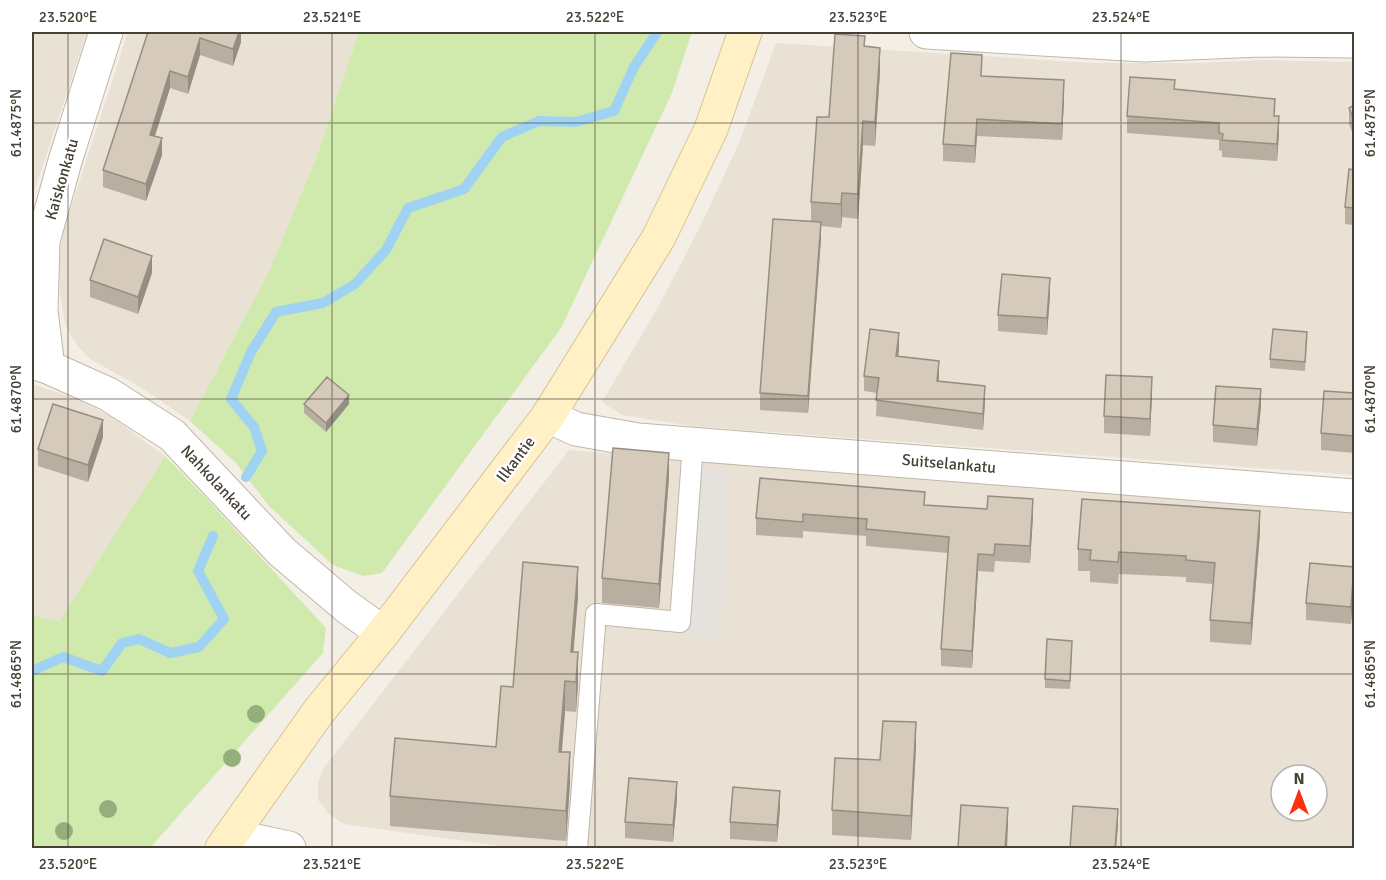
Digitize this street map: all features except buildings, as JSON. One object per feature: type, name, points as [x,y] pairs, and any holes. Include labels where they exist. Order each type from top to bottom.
[{"type":"main road","name":"Ilkantie","points":[[227,842],[319,711],[383,633],[548,416],[660,237],[711,129],[745,32]]},
{"type":"street","name":"Kaiskonkatu","points":[[40,364],[43,241],[65,161],[106,32]]},
{"type":"street","points":[[926,32],[1144,45],[1260,40],[1354,41]]},
{"type":"street","name":"Nahkolankatu","points":[[40,364],[108,394],[172,435],[282,552],[347,607],[383,633]]},
{"type":"street","name":"Suitselankatu","points":[[548,416],[576,429],[638,440],[1354,496]]},
{"type":"street","points":[[227,842],[289,849]]},
{"type":"lane","points":[[577,849],[596,614],[680,622],[693,444]]},
{"type":"shaded area","points":[[32,32],[87,32],[32,198]]},
{"type":"shaded area","points":[[128,32],[359,32],[315,161],[268,273],[190,421],[142,388],[90,359],[76,344],[65,325],[60,293],[59,257],[64,229]]},
{"type":"shaded area","points":[[776,43],[1092,63],[1199,63],[1260,60],[1354,62],[1354,475],[691,426],[622,415],[602,402],[657,309],[700,227],[739,143]]},
{"type":"shaded area","points":[[32,384],[74,398],[110,416],[165,456],[59,623],[32,615]]},
{"type":"shaded area","points":[[569,450],[1354,513],[1354,848],[514,848],[344,824],[330,815],[318,800],[318,783],[323,769]]},
{"type":"shaded area","points":[[696,468],[729,470],[721,638],[688,636]]},
{"type":"green space","points":[[359,32],[692,32],[672,93],[561,328],[382,573],[363,576],[333,565],[269,506],[235,462],[190,421],[268,273],[315,161]]},
{"type":"green space","points":[[165,456],[326,628],[323,653],[150,848],[32,848],[32,615],[59,622]]},
{"type":"waterway","points":[[246,477],[262,451],[254,427],[231,399],[251,352],[276,312],[323,303],[355,284],[386,250],[408,208],[464,189],[502,137],[539,121],[576,122],[614,111],[634,67],[657,32]]},
{"type":"waterway","points":[[32,671],[63,657],[102,671],[122,643],[139,639],[170,653],[199,647],[224,619],[198,571],[213,536]]}]
